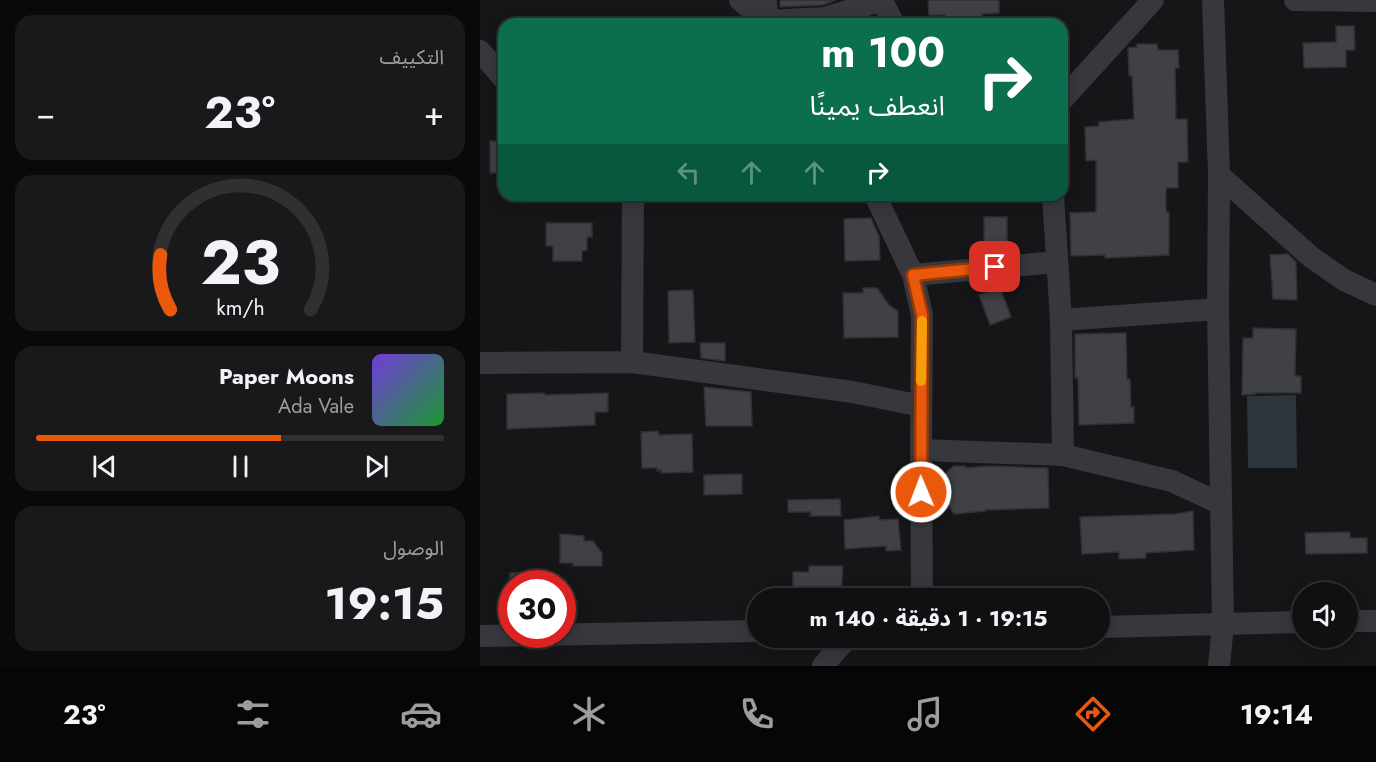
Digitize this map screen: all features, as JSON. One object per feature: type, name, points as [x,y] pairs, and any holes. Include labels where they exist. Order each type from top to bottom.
[{"type":"street","points":[[740,0],[767,15],[825,18],[883,0],[891,18]]},
{"type":"street","points":[[1068,93],[1154,0]]},
{"type":"street","points":[[1213,0],[1219,175],[1218,309],[1223,624],[1219,666]]},
{"type":"street","points":[[1295,0],[1376,1]]},
{"type":"street","points":[[480,51],[498,72]]},
{"type":"street","points":[[1219,175],[1311,257],[1344,280],[1376,295]]},
{"type":"street","points":[[632,363],[633,201]]},
{"type":"street","points":[[878,201],[913,275],[922,315],[922,588]]},
{"type":"street","points":[[1053,201],[1060,320],[1063,455]]},
{"type":"street","points":[[913,275],[1057,262]]},
{"type":"street","points":[[1060,320],[1218,309]]},
{"type":"street","points":[[480,363],[632,363],[853,392],[921,406]]},
{"type":"street","points":[[921,450],[1063,455],[1172,481],[1221,504]]},
{"type":"street","points":[[1358,621],[1376,621]]},
{"type":"street","points":[[1110,627],[1292,622]]},
{"type":"street","points":[[480,636],[747,631]]},
{"type":"street","points":[[823,666],[838,648]]},
{"type":"shaded area","points":[[1296,395],[1297,468],[1248,468],[1247,396]]},
{"type":"building","points":[[780,0],[836,0],[823,5],[780,7]]},
{"type":"building","points":[[928,0],[999,0],[999,13],[982,14],[982,18],[945,18],[945,15],[929,15]]},
{"type":"building","points":[[1336,26],[1354,26],[1355,50],[1346,50],[1346,67],[1304,68],[1303,43],[1336,42]]},
{"type":"building","points":[[1137,44],[1157,44],[1158,50],[1178,50],[1179,68],[1175,68],[1176,119],[1187,119],[1188,162],[1178,162],[1178,188],[1166,188],[1166,212],[1169,212],[1169,255],[1105,258],[1105,255],[1071,256],[1070,213],[1096,212],[1096,160],[1086,161],[1085,127],[1099,126],[1098,122],[1134,119],[1128,48],[1137,47]]},
{"type":"building","points":[[490,141],[498,141],[498,173],[490,173]]},
{"type":"building","points":[[984,217],[1007,217],[1007,253],[984,255]]},
{"type":"building","points":[[871,218],[879,236],[880,260],[845,261],[844,219]]},
{"type":"building","points":[[546,223],[592,223],[592,237],[587,237],[587,250],[582,251],[582,261],[553,261],[553,246],[546,246]]},
{"type":"building","points":[[1288,254],[1296,262],[1297,300],[1273,299],[1270,255]]},
{"type":"building","points":[[1000,287],[1011,317],[990,325],[979,295]]},
{"type":"building","points":[[863,288],[877,288],[890,306],[898,311],[898,337],[844,338],[843,293],[863,293]]},
{"type":"building","points":[[693,290],[695,342],[669,343],[668,291]]},
{"type":"building","points":[[1253,328],[1296,329],[1295,376],[1301,376],[1301,393],[1242,395],[1243,338],[1253,338]]},
{"type":"building","points":[[1126,333],[1127,379],[1130,379],[1134,423],[1079,425],[1078,378],[1075,378],[1075,334]]},
{"type":"building","points":[[700,343],[725,343],[725,361],[701,358]]},
{"type":"building","points":[[704,387],[751,392],[752,426],[706,426]]},
{"type":"building","points":[[544,393],[545,395],[608,393],[608,412],[595,412],[595,425],[507,429],[507,394]]},
{"type":"building","points":[[658,431],[659,435],[692,434],[693,472],[661,473],[661,470],[657,471],[657,468],[642,468],[641,432]]},
{"type":"building","points":[[954,466],[1048,468],[1049,508],[985,510],[954,514],[945,503],[941,491],[947,485],[942,480],[944,478],[942,476]]},
{"type":"building","points":[[742,474],[742,494],[704,495],[704,475]]},
{"type":"building","points":[[840,499],[841,516],[810,516],[811,512],[788,512],[788,500]]},
{"type":"building","points":[[1193,511],[1194,550],[1146,553],[1146,558],[1119,559],[1119,552],[1082,554],[1080,517],[1175,514]]},
{"type":"building","points":[[879,516],[879,520],[898,519],[901,550],[886,551],[886,546],[845,549],[844,520]]},
{"type":"building","points":[[1350,532],[1350,538],[1367,538],[1367,553],[1306,554],[1305,533]]},
{"type":"building","points":[[560,534],[584,536],[584,541],[593,541],[602,553],[602,566],[573,566],[573,563],[560,563]]},
{"type":"building","points":[[809,566],[843,566],[842,588],[793,588],[793,572],[809,572]]},
{"type":"slow traffic","points":[[921,381],[922,321]]},
{"type":"route","points":[[921,492],[922,315],[913,275],[995,267]]}]
